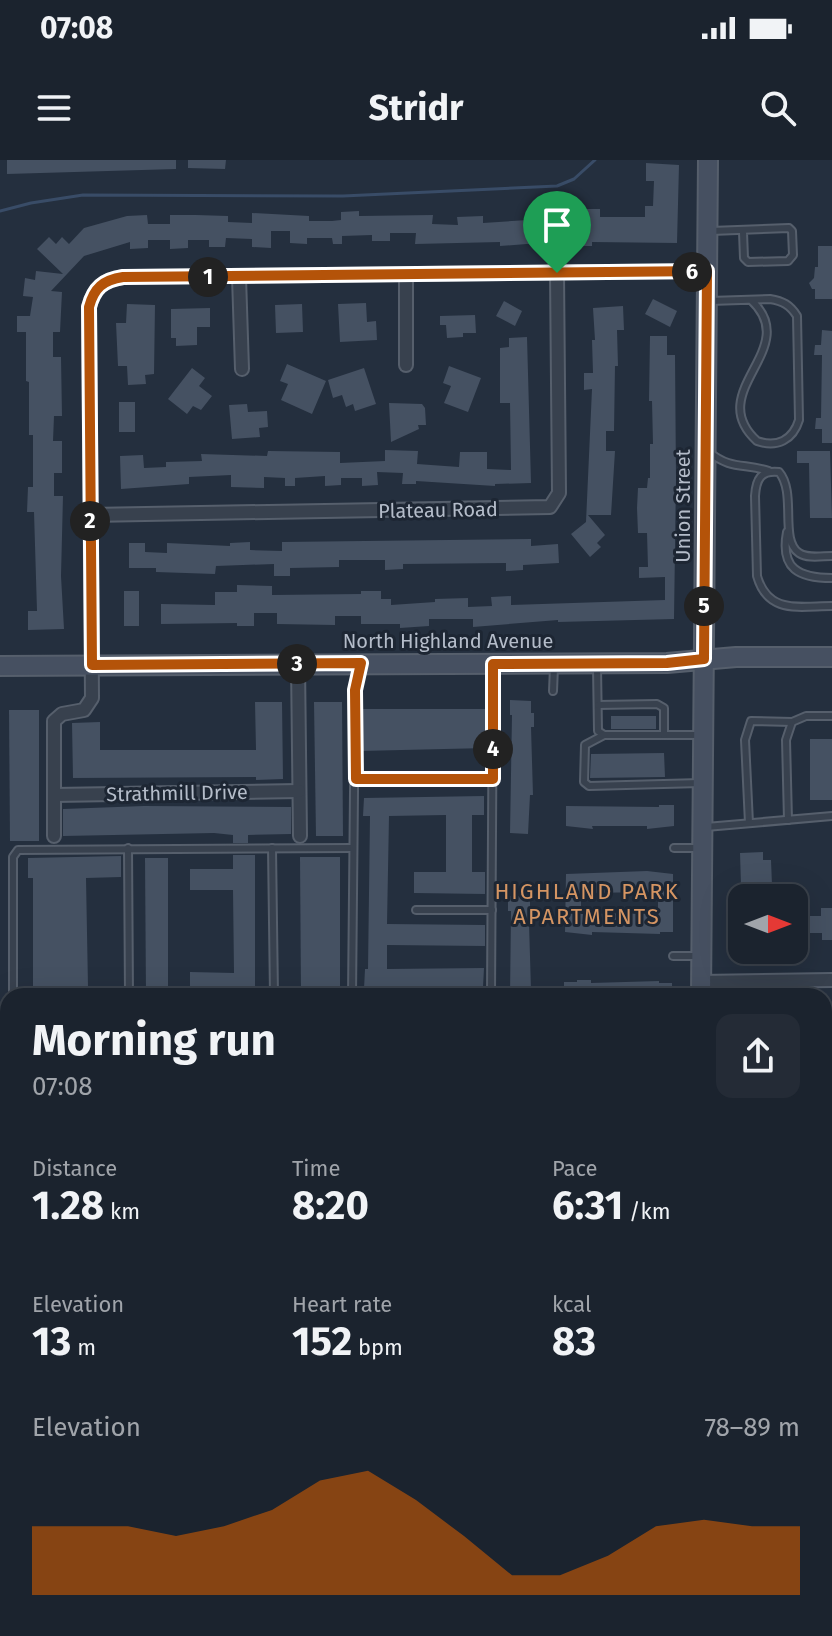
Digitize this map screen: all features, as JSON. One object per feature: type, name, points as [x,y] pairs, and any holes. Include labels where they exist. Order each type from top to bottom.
[{"type":"street","name":"Union Street","points":[[701,988],[708,160]]},
{"type":"street","points":[[54,836],[54,721],[62,714],[84,710],[91,702],[89,307],[100,285],[123,277],[707,271]]},
{"type":"street","name":"Plateau Road","points":[[90,515],[550,507],[559,493],[557,273]]},
{"type":"street","points":[[406,276],[406,365]]},
{"type":"street","points":[[239,277],[242,369]]},
{"type":"street","name":"North Highland Avenue","points":[[0,666],[667,663],[704,659],[832,657]]},
{"type":"street","points":[[298,664],[300,836]]},
{"type":"street","name":"Strathmill Drive","points":[[54,795],[299,791]]},
{"type":"street","points":[[716,988],[832,980]]},
{"type":"lane","points":[[707,231],[789,228],[792,231],[793,255],[788,261],[748,262],[744,258],[743,232]]},
{"type":"lane","points":[[707,301],[751,300],[783,302],[794,311],[798,321],[799,420],[793,434],[777,444],[757,441],[747,430],[741,415],[742,395],[768,331],[766,320],[751,300]]},
{"type":"lane","points":[[706,449],[722,462],[779,472],[785,479],[789,495],[791,540],[801,554],[832,556]]},
{"type":"lane","points":[[769,471],[761,474],[756,483],[757,576],[760,586],[765,595],[782,606],[832,606]]},
{"type":"lane","points":[[789,524],[786,541],[788,563],[806,577],[832,578]]},
{"type":"lane","points":[[352,988],[355,690],[361,663]]},
{"type":"lane","points":[[597,663],[598,731],[604,735]]},
{"type":"lane","points":[[491,988],[493,664]]},
{"type":"lane","points":[[553,691],[554,664]]},
{"type":"lane","points":[[598,705],[657,704],[664,708],[664,735]]},
{"type":"lane","points":[[749,823],[745,740],[751,721],[792,722],[806,716],[832,716]]},
{"type":"lane","points":[[788,820],[786,740],[792,722]]},
{"type":"lane","points":[[703,735],[604,735],[585,745],[584,782],[589,786],[703,783]]},
{"type":"lane","points":[[356,779],[493,779]]},
{"type":"lane","points":[[703,827],[832,816]]},
{"type":"lane","points":[[128,848],[129,988]]},
{"type":"lane","points":[[272,848],[274,988]]},
{"type":"lane","points":[[13,988],[13,857],[18,850],[353,848]]},
{"type":"lane","points":[[674,848],[703,848]]},
{"type":"lane","points":[[416,910],[492,910]]},
{"type":"lane","points":[[673,956],[702,956]]},
{"type":"building","points":[[7,160],[176,160],[176,169],[7,174]]},
{"type":"building","points":[[188,160],[226,160],[225,169],[188,168]]},
{"type":"building","points":[[646,163],[679,165],[677,243],[592,242],[592,246],[539,243],[500,246],[500,242],[415,244],[416,233],[390,233],[390,241],[372,241],[372,235],[342,236],[342,244],[333,244],[332,238],[307,238],[307,244],[290,243],[290,231],[271,231],[271,248],[252,247],[252,239],[226,238],[225,247],[209,247],[209,240],[188,240],[188,248],[170,249],[170,240],[148,240],[148,248],[130,249],[130,242],[84,256],[51,291],[62,292],[60,332],[53,332],[53,357],[61,357],[62,416],[54,416],[53,441],[62,441],[62,473],[54,473],[54,496],[63,496],[61,576],[64,629],[28,630],[28,611],[37,611],[34,512],[27,512],[28,487],[33,487],[33,435],[29,435],[26,332],[17,332],[17,316],[30,316],[33,297],[23,296],[25,278],[35,280],[36,271],[63,274],[37,249],[49,237],[56,244],[62,237],[69,244],[84,228],[127,216],[147,215],[148,224],[170,224],[170,215],[228,216],[228,222],[252,223],[252,213],[309,216],[309,221],[332,221],[341,220],[341,212],[359,211],[359,216],[433,215],[432,224],[458,225],[457,217],[483,216],[483,223],[574,217],[574,209],[600,209],[600,217],[645,217],[645,206],[653,206],[654,181],[646,181]]},
{"type":"building","points":[[818,246],[832,246],[832,299],[815,299],[815,289],[809,283],[814,278],[815,267],[818,267]]},
{"type":"building","points":[[653,299],[677,311],[670,327],[645,314]]},
{"type":"building","points":[[504,301],[522,311],[515,326],[496,316]]},
{"type":"building","points":[[366,303],[367,322],[376,321],[377,340],[340,342],[338,304]]},
{"type":"building","points":[[127,304],[155,305],[154,374],[145,375],[146,384],[128,385],[127,366],[118,366],[116,323],[126,323]]},
{"type":"building","points":[[302,304],[303,332],[276,333],[275,305]]},
{"type":"building","points":[[623,306],[624,330],[617,330],[614,431],[606,431],[606,451],[615,451],[611,515],[588,515],[605,535],[597,543],[601,547],[590,557],[571,534],[586,522],[592,389],[584,390],[584,373],[593,373],[593,308]]},
{"type":"building","points":[[210,308],[210,327],[197,327],[197,345],[176,346],[176,338],[171,338],[171,309]]},
{"type":"building","points":[[475,315],[476,333],[463,333],[463,337],[447,338],[446,325],[440,325],[440,316]]},
{"type":"building","points":[[822,330],[832,331],[832,443],[822,443],[822,429],[815,429],[816,418],[821,418],[822,355],[814,355],[815,345],[821,345]]},
{"type":"building","points":[[650,336],[667,336],[667,355],[675,355],[674,619],[558,620],[473,627],[473,619],[429,619],[429,626],[400,628],[400,624],[361,624],[361,616],[335,616],[335,625],[277,624],[277,613],[254,613],[254,626],[237,626],[237,623],[161,624],[161,604],[215,605],[215,592],[237,592],[237,585],[272,586],[272,595],[381,591],[381,599],[391,599],[391,605],[468,598],[468,607],[492,606],[491,597],[511,596],[511,605],[665,600],[665,577],[639,578],[639,567],[648,567],[647,533],[638,533],[637,508],[638,488],[647,488],[650,478],[650,444],[653,444],[652,401],[649,401]]},
{"type":"building","points":[[527,337],[531,483],[495,486],[416,481],[416,484],[402,484],[403,473],[377,472],[378,485],[362,486],[362,478],[341,478],[341,485],[325,486],[325,476],[295,478],[295,486],[285,486],[285,478],[264,477],[264,488],[231,487],[231,475],[189,477],[189,484],[121,489],[120,456],[143,455],[144,468],[166,467],[166,462],[202,461],[201,454],[267,456],[268,451],[340,452],[340,463],[385,461],[385,450],[418,451],[417,464],[459,467],[460,452],[487,452],[487,469],[511,470],[510,403],[500,403],[500,348],[509,347],[509,338]]},
{"type":"building","points":[[287,364],[326,381],[312,414],[281,400],[288,384],[280,381]]},
{"type":"building","points":[[449,366],[481,378],[468,412],[444,403],[451,386],[443,383]]},
{"type":"building","points":[[192,368],[205,378],[199,386],[212,396],[201,410],[193,406],[187,414],[168,399]]},
{"type":"building","points":[[364,368],[376,404],[355,411],[353,404],[346,407],[342,395],[333,398],[328,380]]},
{"type":"building","points":[[119,402],[135,402],[135,432],[119,432]]},
{"type":"building","points":[[389,403],[422,404],[426,425],[418,425],[419,429],[391,442]]},
{"type":"building","points":[[247,404],[248,412],[267,411],[268,427],[259,428],[260,437],[232,439],[229,405]]},
{"type":"building","points":[[797,451],[830,451],[832,518],[810,518],[809,463],[797,463]]},
{"type":"building","points":[[531,539],[531,546],[558,544],[559,563],[523,565],[523,570],[506,571],[506,563],[403,564],[403,569],[385,570],[385,560],[339,560],[339,567],[290,568],[290,576],[274,576],[274,564],[216,566],[215,574],[129,568],[129,543],[145,543],[145,552],[167,553],[167,543],[230,546],[230,543],[250,542],[250,550],[282,551],[282,542]]},
{"type":"building","points":[[124,591],[139,591],[139,626],[124,626]]},
{"type":"building","points":[[510,700],[531,701],[531,713],[534,713],[534,727],[531,727],[533,795],[530,795],[528,834],[510,833]]},
{"type":"building","points":[[255,702],[282,702],[283,779],[73,778],[72,723],[100,722],[100,750],[256,750]]},
{"type":"building","points":[[314,702],[342,702],[343,836],[316,836]]},
{"type":"building","points":[[361,709],[487,709],[487,748],[360,751]]},
{"type":"building","points":[[9,710],[39,710],[39,841],[10,841]]},
{"type":"building","points":[[611,716],[656,716],[656,729],[611,729]]},
{"type":"building","points":[[810,739],[832,739],[832,800],[810,800]]},
{"type":"building","points":[[664,753],[665,777],[590,778],[591,754]]},
{"type":"building","points":[[484,796],[484,815],[472,815],[472,872],[485,872],[485,894],[414,893],[414,872],[446,872],[446,815],[389,816],[387,924],[485,925],[485,946],[387,945],[387,969],[484,968],[483,987],[364,988],[365,969],[368,969],[370,816],[363,816],[364,798]]},
{"type":"building","points":[[674,805],[674,826],[647,829],[647,826],[592,826],[593,829],[566,826],[566,806]]},
{"type":"building","points":[[291,807],[291,834],[248,835],[248,843],[233,843],[233,835],[214,833],[63,836],[63,809]]},
{"type":"building","points":[[763,852],[763,860],[771,860],[772,884],[741,884],[740,853]]},
{"type":"building","points":[[233,855],[255,855],[255,988],[190,988],[190,972],[234,973],[233,890],[190,890],[190,869],[233,869]]},
{"type":"building","points":[[121,856],[121,877],[86,878],[88,987],[122,988],[33,988],[33,878],[28,878],[28,858]]},
{"type":"building","points":[[300,857],[340,857],[340,988],[301,988]]},
{"type":"building","points":[[145,858],[168,858],[168,988],[146,988]]},
{"type":"building","points":[[647,871],[673,874],[673,932],[592,932],[592,935],[565,932],[566,874]],"holes":[[[658,892],[658,913],[581,914],[581,893]]]},
{"type":"building","points":[[508,896],[530,896],[531,988],[510,988],[511,911],[508,911]]},
{"type":"building","points":[[821,908],[832,908],[832,940],[822,940],[822,933],[808,933],[808,916],[821,916]]},
{"type":"building","points":[[659,981],[672,983],[672,988],[564,988],[564,982]]},
{"type":"waterway","points":[[0,211],[83,195],[343,196],[557,186],[574,179],[595,160]]},
{"type":"district","name":"HIGHLAND PARK APARTMENTS","points":[[587,904]]},
{"type":"route","points":[[707,271],[704,659],[667,663],[493,664],[493,779],[356,779],[355,690],[361,663],[92,665],[89,307],[100,285],[123,277],[557,273],[707,271]]}]
